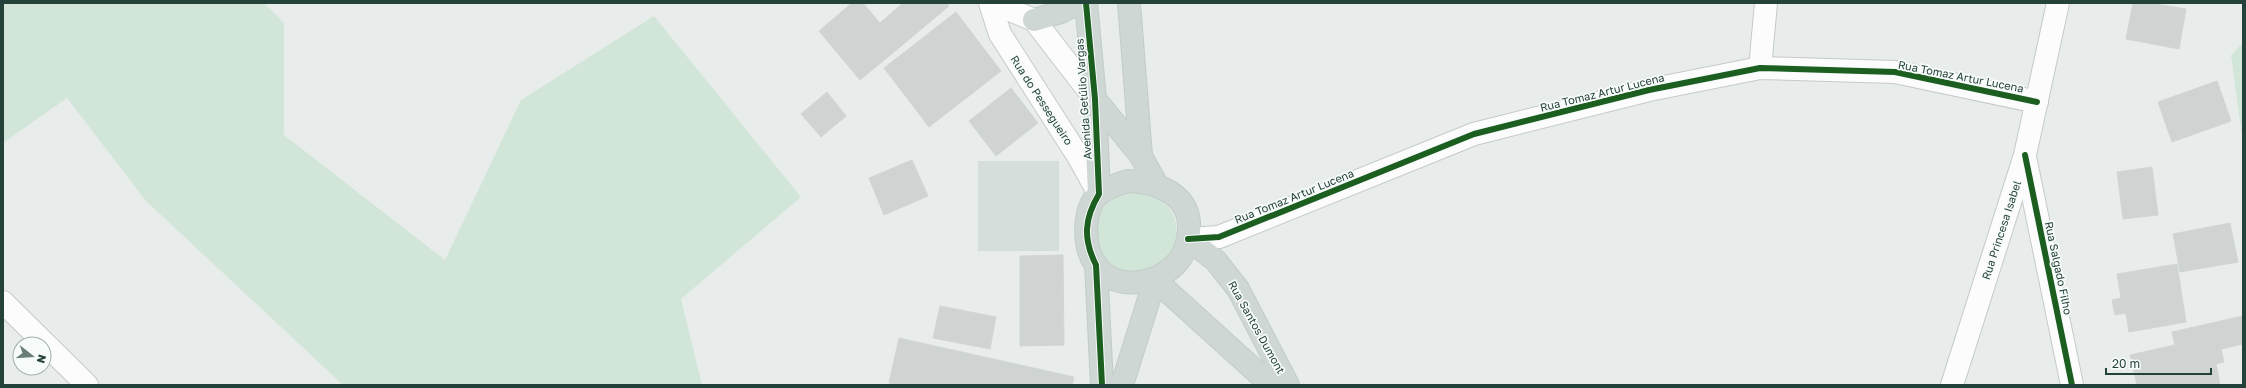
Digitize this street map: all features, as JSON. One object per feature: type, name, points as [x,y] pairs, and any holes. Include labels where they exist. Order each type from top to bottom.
[{"type":"main road","points":[[1034,20],[1061,12],[1078,3]]},
{"type":"main road","name":"Avenida Getúlio Vargas","points":[[1086,3],[1095,99],[1099,194]]},
{"type":"main road","points":[[1129,3],[1141,156]]},
{"type":"main road","points":[[1095,99],[1141,156],[1157,184]]},
{"type":"main road","points":[[1096,265],[1111,277],[1130,283],[1155,280],[1172,269],[1183,254],[1188,239],[1190,220],[1183,205],[1171,192],[1157,184],[1128,181],[1113,185],[1099,194],[1092,206],[1088,219],[1086,237],[1088,249],[1096,265],[1102,385]]},
{"type":"main road","name":"Rua Santos Dumont","points":[[1188,239],[1216,261],[1238,289],[1288,385]]},
{"type":"main road","points":[[1122,385],[1155,280]]},
{"type":"main road","name":"Rua Santos Dumont","points":[[1155,280],[1271,385]]},
{"type":"street","name":"Rua do Pessegueiro","points":[[990,3],[1000,34],[1078,156],[1099,194]]},
{"type":"street","points":[[993,3],[1034,20],[1095,99]]},
{"type":"street","points":[[1760,68],[1766,3]]},
{"type":"street","name":"Rua Princesa Isabel","points":[[1952,385],[2025,155],[2058,3]]},
{"type":"street","name":"Rua Tomaz Artur Lucena","points":[[1188,239],[1219,237],[1474,134],[1649,90],[1760,68],[1895,72],[2037,102]]},
{"type":"street","name":"Rua Salgado Filho","points":[[2025,155],[2072,385]]},
{"type":"street","points":[[3,302],[87,385]]},
{"type":"shaded area","points":[[978,161],[1059,161],[1059,251],[978,251]]},
{"type":"green space","points":[[3,3],[264,3],[284,23],[284,135],[445,260],[521,100],[654,16],[801,197],[681,299],[702,385],[343,385],[146,201],[67,98],[3,143]]},
{"type":"green space","points":[[2243,43],[2243,143],[2231,55]]},
{"type":"green space","points":[[1136,191],[1152,194],[1165,203],[1174,216],[1177,232],[1174,248],[1165,261],[1152,270],[1136,273],[1120,270],[1107,261],[1098,248],[1095,232],[1098,216],[1107,203],[1120,194]]},
{"type":"building","points":[[852,3],[863,3],[900,47],[860,80],[819,31]]},
{"type":"building","points":[[903,3],[947,3],[949,6],[900,47],[880,23]]},
{"type":"building","points":[[2133,3],[2150,3],[2186,9],[2179,49],[2126,39]]},
{"type":"building","points":[[956,12],[1001,71],[929,127],[884,68]]},
{"type":"building","points":[[2217,81],[2231,121],[2172,142],[2158,102]]},
{"type":"building","points":[[1011,88],[1038,123],[996,156],[969,121]]},
{"type":"building","points":[[827,92],[846,116],[821,137],[801,114]]},
{"type":"building","points":[[912,160],[928,196],[884,215],[869,178]]},
{"type":"building","points":[[2152,167],[2158,215],[2123,219],[2117,172]]},
{"type":"building","points":[[2230,223],[2238,262],[2180,272],[2173,234]]},
{"type":"building","points":[[1063,255],[1064,345],[1020,346],[1020,256]]},
{"type":"building","points":[[2177,264],[2186,322],[2129,332],[2126,313],[2115,315],[2112,300],[2121,298],[2117,274]]},
{"type":"building","points":[[940,306],[996,317],[990,349],[933,338]]},
{"type":"building","points":[[2243,316],[2243,344],[2221,349],[2224,362],[2216,364],[2220,385],[2137,385],[2130,355],[2175,345],[2172,332]]},
{"type":"building","points":[[899,338],[1074,377],[1072,385],[898,385],[889,383]]},
{"type":"cycle path","points":[[1086,3],[1095,99],[1099,194],[1090,212],[1087,238],[1096,265],[1102,385]]},
{"type":"cycle path","points":[[1188,239],[1219,237],[1474,134],[1649,90],[1760,68],[1895,72],[2037,102]]},
{"type":"cycle path","points":[[2025,155],[2072,385]]}]
